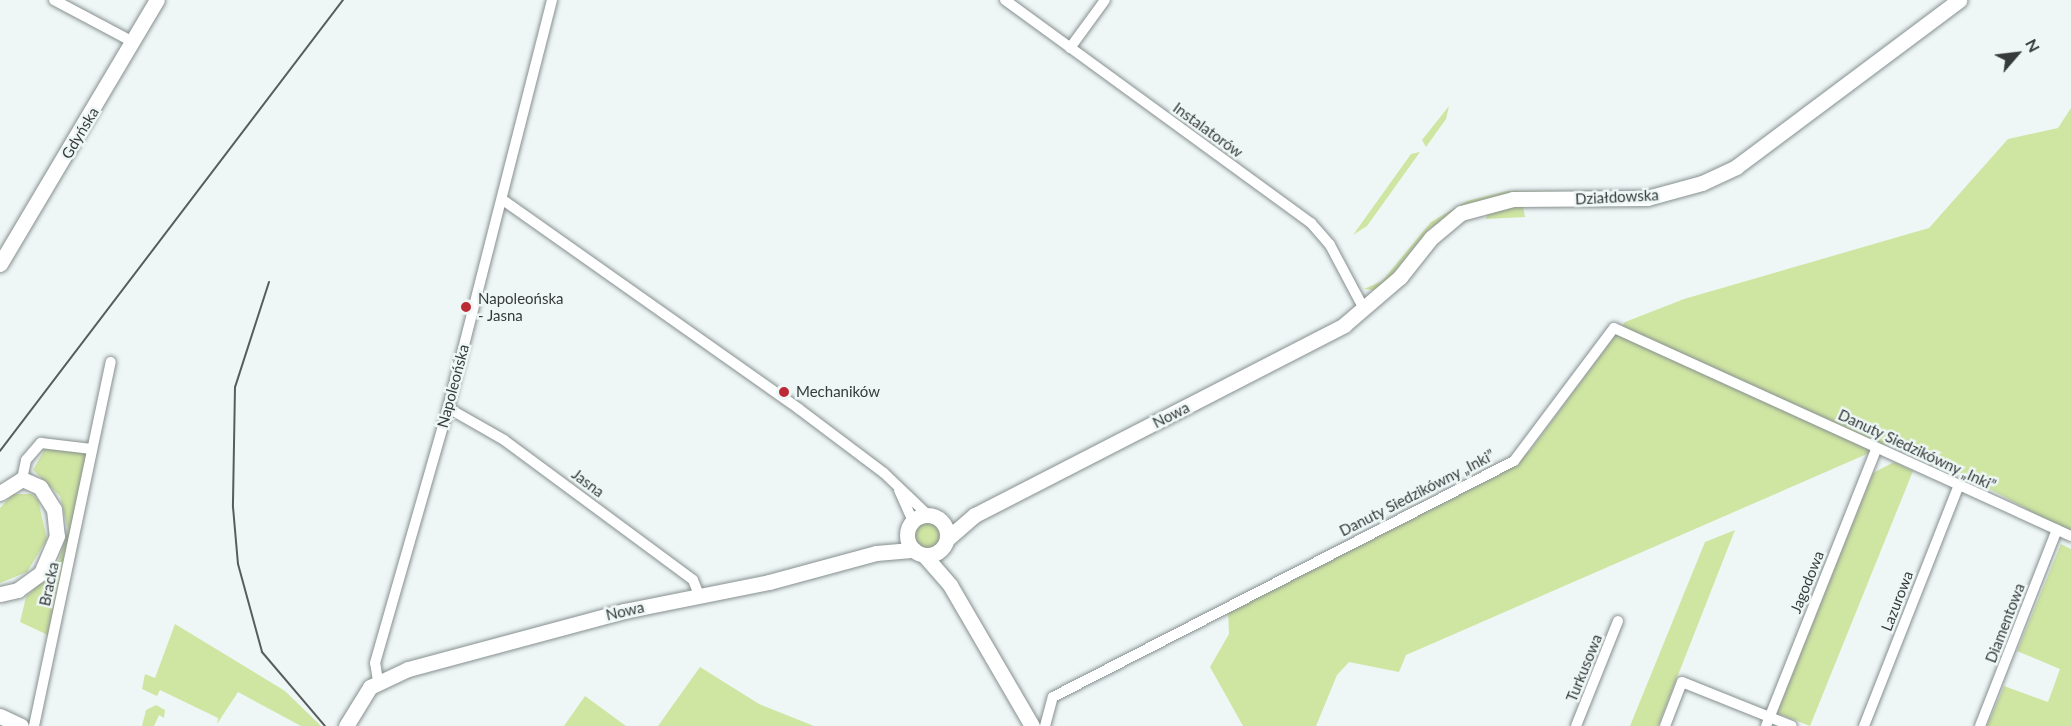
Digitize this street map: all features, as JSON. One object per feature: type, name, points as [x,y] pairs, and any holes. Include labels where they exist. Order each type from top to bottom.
[{"type":"street","points":[[54,0],[134,42]]},
{"type":"street","name":"Gdyńska","points":[[0,264],[157,0]]},
{"type":"street","name":"Napoleońska","points":[[378,681],[375,663],[448,408],[503,200],[552,0]]},
{"type":"street","name":"Instalatorów","points":[[1005,0],[1311,223],[1330,245],[1364,309]]},
{"type":"street","points":[[1070,48],[1106,0]]},
{"type":"street","name":"Działdowska","points":[[1364,309],[1400,278],[1444,225],[1475,206],[1513,199],[1647,198],[1683,190],[1736,167],[1959,0]]},
{"type":"street","points":[[503,200],[799,409],[935,518],[945,544],[950,585]]},
{"type":"street","name":"Nowa","points":[[378,681],[583,621],[876,553],[919,552],[945,544],[975,515],[1324,337],[1364,309]]},
{"type":"street","name":"Danuty Siedzikówny „Inki”","points":[[1045,726],[1053,697],[1514,461],[1614,328],[1876,450],[2071,536]]},
{"type":"street","name":"Bracka","points":[[34,726],[111,363]]},
{"type":"street","name":"Jasna","points":[[448,408],[504,440],[693,580],[699,595]]},
{"type":"street","points":[[0,493],[22,479],[26,460],[41,443],[92,449]]},
{"type":"street","name":"Jagodowa","points":[[1768,721],[1876,450]]},
{"type":"street","points":[[0,594],[32,582],[54,549],[51,502],[40,487],[22,479]]},
{"type":"street","name":"Lazurowa","points":[[1864,726],[1958,487]]},
{"type":"street","points":[[899,490],[919,552],[950,585],[1032,726]]},
{"type":"street","name":"Nowa","points":[[876,553],[910,528],[935,518],[975,515]]},
{"type":"street","name":"Diamentowa","points":[[1980,726],[2057,530]]},
{"type":"street","name":"Turkusowa","points":[[1576,726],[1618,621]]},
{"type":"street","points":[[345,726],[362,696],[378,681]]},
{"type":"street","points":[[1665,726],[1682,682],[1768,721],[1792,726]]},
{"type":"street","points":[[0,716],[21,726]]},
{"type":"green space","points":[[1449,106],[1446,119],[1426,147],[1422,140]]},
{"type":"green space","points":[[2071,108],[2071,533],[1899,440],[1406,655],[1399,672],[1349,662],[1337,675],[1316,726],[1243,726],[1210,667],[1229,634],[1228,609],[1529,452],[1625,322],[1684,299],[1929,228],[2008,139],[2058,128]]},
{"type":"green space","points":[[1420,152],[1367,226],[1353,235],[1411,154]]},
{"type":"green space","points":[[1507,191],[1585,192],[1503,195],[1469,204],[1430,228],[1388,280],[1373,290],[1364,289],[1382,281],[1431,222],[1467,201]]},
{"type":"green space","points":[[1523,206],[1525,217],[1486,219],[1489,208]]},
{"type":"green space","points":[[46,447],[87,452],[50,636],[20,622],[26,597],[56,568],[68,530],[60,496],[33,470]]},
{"type":"green space","points":[[1894,462],[1913,471],[1810,726],[1777,713],[1873,473]]},
{"type":"green space","points":[[13,494],[32,494],[38,500],[47,539],[27,572],[0,583],[0,508]]},
{"type":"green space","points":[[928,522],[937,526],[941,535],[937,544],[928,548],[919,544],[915,535],[919,526]]},
{"type":"green space","points":[[1735,530],[1658,726],[1630,726],[1705,542]]},
{"type":"green space","points":[[2061,544],[2071,549],[2071,726],[1987,726],[2004,686],[2048,702],[2060,669],[2017,651]]},
{"type":"green space","points":[[175,624],[285,691],[321,726],[301,726],[238,692],[217,724],[218,718],[160,690],[157,696],[142,689],[145,674],[155,678]]},
{"type":"green space","points":[[700,667],[759,704],[814,726],[658,726]]},
{"type":"green space","points":[[585,696],[626,726],[564,726]]},
{"type":"green space","points":[[156,705],[165,710],[164,718],[159,715],[154,726],[142,726],[146,710]]},
{"type":"railway","points":[[0,451],[343,0]]},
{"type":"railway","points":[[269,282],[235,387],[233,507],[238,564],[262,652],[325,726]]},
{"type":"place","name":"Napoleońska - Jasna","points":[[466,307]]},
{"type":"place","name":"Mechaników","points":[[784,392]]}]
